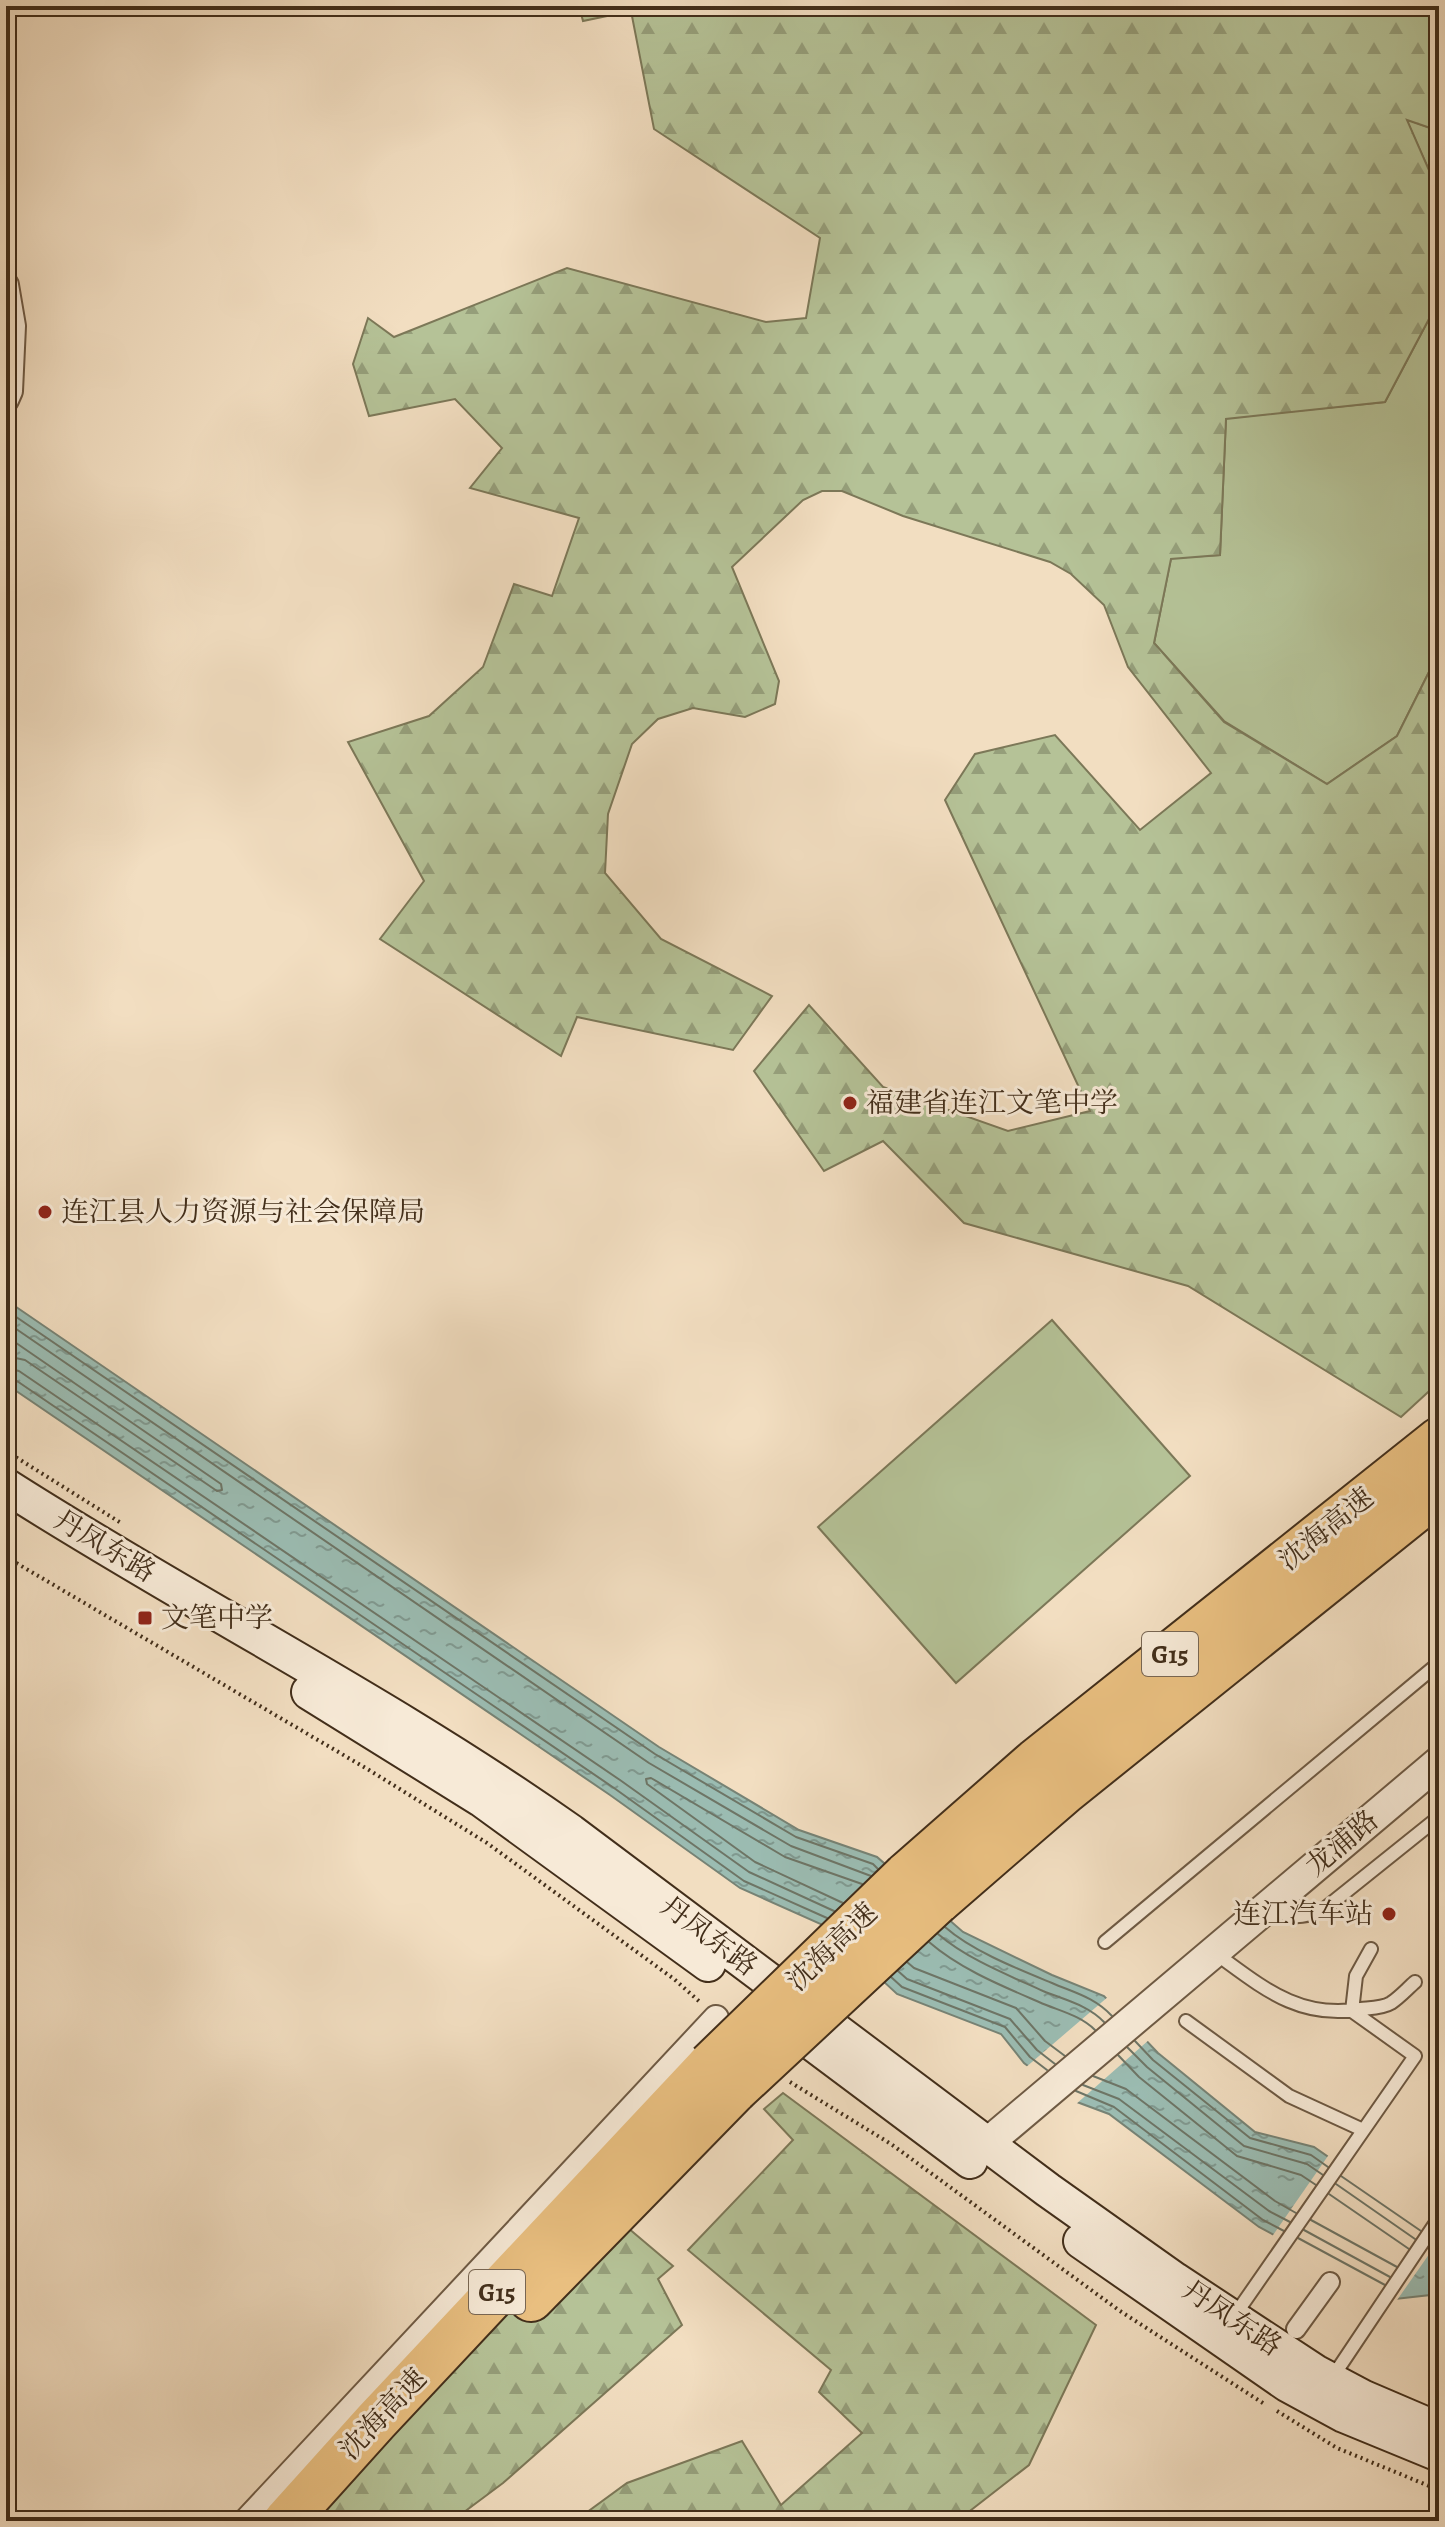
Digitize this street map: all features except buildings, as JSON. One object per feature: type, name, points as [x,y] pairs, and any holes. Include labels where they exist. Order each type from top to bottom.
[{"type":"highway","name":"沈海高速","points":[[325,2521],[395,2439],[735,2090],[1036,1761],[1439,1440]]},
{"type":"highway","name":"沈海高速","points":[[286,2521],[710,2065],[922,1888],[1064,1792],[1439,1491]]},
{"type":"main road","name":"丹凤东路","points":[[6,1486],[140,1568],[379,1706],[497,1781],[590,1846],[1151,2292],[1287,2384],[1344,2415],[1439,2454]]},
{"type":"main road","name":"丹凤东路","points":[[6,1512],[481,1799],[716,1970],[978,2152],[1232,2319],[1364,2398],[1439,2430]]},
{"type":"street","points":[[6,285],[13,326],[10,391],[6,400]]},
{"type":"street","name":"龙浦路","points":[[978,2152],[1439,1762]]},
{"type":"street","points":[[246,2521],[716,2018]]},
{"type":"street","points":[[1296,2329],[1330,2282]]},
{"type":"lane","points":[[1105,1942],[1439,1663]]},
{"type":"lane","points":[[1268,1904],[1282,1914],[1300,1918],[1323,1910],[1439,1817]]},
{"type":"lane","points":[[1352,2011],[1356,1976],[1371,1949]]},
{"type":"lane","points":[[1212,1951],[1260,1986],[1292,2004],[1324,2012],[1352,2011],[1389,2004],[1415,1982]]},
{"type":"lane","points":[[1232,2319],[1415,2056],[1352,2011]]},
{"type":"lane","points":[[1186,2021],[1289,2096],[1363,2130]]},
{"type":"lane","points":[[1331,2380],[1439,2218]]},
{"type":"green space","points":[[579,6],[1439,6],[1439,131],[1407,120],[1439,193],[1439,300],[1385,402],[1226,419],[1220,555],[1171,559],[1154,643],[1224,722],[1327,784],[1397,736],[1439,652],[1439,1382],[1401,1417],[1188,1286],[964,1223],[883,1141],[824,1171],[754,1071],[809,1005],[883,1087],[1008,1131],[1090,1111],[945,800],[975,754],[1055,735],[1140,830],[1211,773],[1128,667],[1104,605],[1071,574],[1050,562],[903,516],[842,491],[822,491],[803,500],[732,567],[779,681],[775,704],[745,717],[693,708],[658,719],[632,744],[608,814],[605,873],[661,939],[772,996],[733,1050],[577,1017],[561,1056],[380,939],[424,881],[348,742],[429,716],[483,667],[514,584],[552,596],[579,518],[470,488],[502,448],[455,399],[369,416],[353,364],[368,318],[394,337],[567,268],[766,322],[806,318],[820,238],[654,129],[631,11],[583,21]]},
{"type":"green space","points":[[1406,119],[1439,131],[1439,193]]},
{"type":"green space","points":[[1439,300],[1439,652],[1397,736],[1327,784],[1224,721],[1154,643],[1171,558],[1220,555],[1226,418],[1385,402]]},
{"type":"green space","points":[[1052,1320],[1190,1476],[956,1683],[818,1527]]},
{"type":"green space","points":[[783,2093],[1096,2325],[1029,2465],[957,2521],[575,2521],[627,2483],[742,2441],[781,2505],[862,2433],[819,2392],[831,2370],[688,2250],[793,2140],[764,2109]]},
{"type":"green space","points":[[576,2184],[673,2266],[658,2279],[682,2325],[503,2483],[452,2521],[261,2521]]},
{"type":"water","points":[[6,1300],[659,1747],[799,1830],[877,1857],[963,1932],[1104,1996],[1158,2053],[1255,2132],[1314,2147],[1439,2234],[1439,2294],[1395,2299],[1259,2227],[1109,2114],[1077,2102],[1024,2063],[1001,2034],[897,1994],[823,1925],[740,1888],[610,1795],[6,1384]]},
{"type":"pier","points":[[1109,1996],[1150,2039],[1075,2105],[1025,2068]]},
{"type":"pier","points":[[1330,2153],[1439,2229],[1439,2240],[1395,2303],[1271,2238]]},
{"type":"place","name":"福建省连江文笔中学","points":[[850,1103]]},
{"type":"place","name":"连江县人力资源与社会保障局","points":[[45,1212]]},
{"type":"place","name":"文笔中学","points":[[145,1618]]},
{"type":"place","name":"连江汽车站","points":[[1389,1914]]}]
